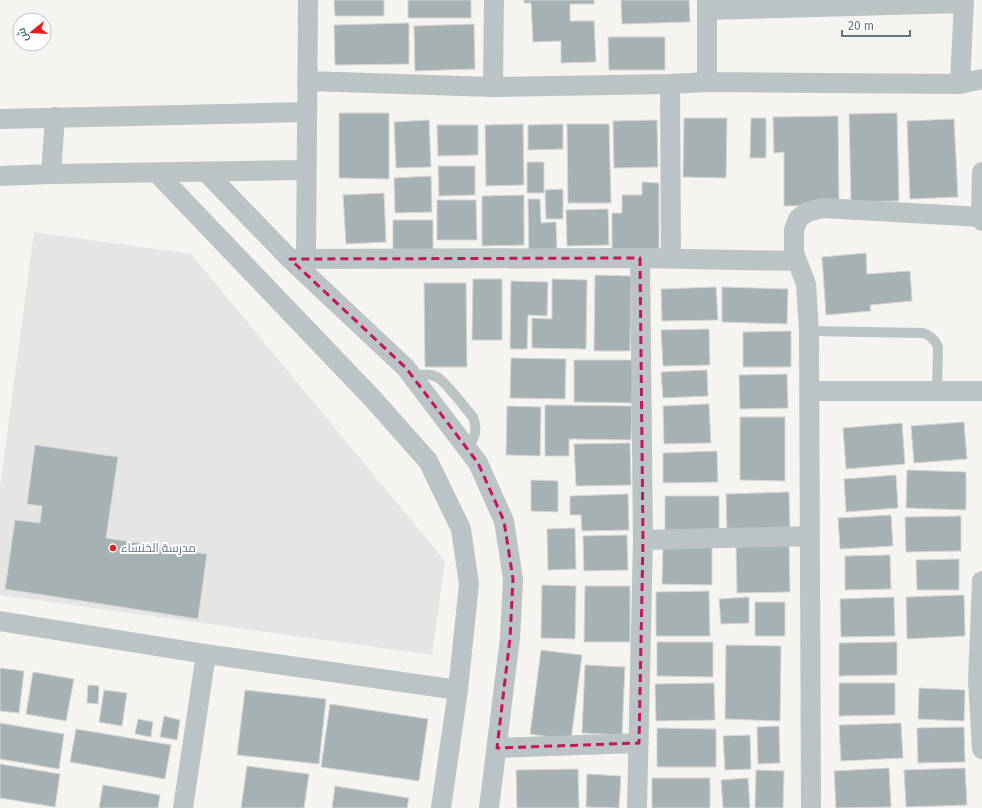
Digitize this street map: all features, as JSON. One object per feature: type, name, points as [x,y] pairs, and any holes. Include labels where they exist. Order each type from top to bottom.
[{"type":"street","points":[[298,259],[306,170],[308,0]]},
{"type":"street","points":[[492,87],[494,0]]},
{"type":"street","points":[[707,82],[707,5],[964,1],[960,84]]},
{"type":"street","points":[[307,81],[492,87],[707,82],[960,84],[982,79]]},
{"type":"street","points":[[670,84],[671,259]]},
{"type":"street","points":[[0,119],[307,112]]},
{"type":"street","points":[[51,174],[55,117]]},
{"type":"street","points":[[0,176],[306,170]]},
{"type":"street","points":[[157,172],[368,393],[428,461],[461,529],[469,584],[458,690],[441,808]]},
{"type":"street","points":[[206,172],[298,259],[406,368],[478,463],[504,521],[513,579],[510,638],[489,808]]},
{"type":"street","points":[[811,808],[809,331],[806,284],[796,261],[793,245],[794,230],[798,219],[807,212],[823,208],[982,219],[982,172]]},
{"type":"street","points":[[637,808],[643,540],[640,258]]},
{"type":"street","points":[[298,259],[640,258],[796,261]]},
{"type":"street","points":[[810,390],[982,391]]},
{"type":"street","points":[[643,540],[810,536]]},
{"type":"street","points":[[982,581],[980,680],[982,749]]},
{"type":"street","points":[[0,621],[206,654],[458,690]]},
{"type":"street","points":[[183,808],[206,654]]},
{"type":"street","points":[[497,748],[639,744]]},
{"type":"lane","points":[[809,331],[923,333],[928,335],[936,341],[938,347],[937,391]]},
{"type":"highlighted area","points":[[640,258],[643,540],[639,743],[497,748],[510,638],[513,579],[504,521],[478,463],[406,368],[290,259]]},
{"type":"shaded area","points":[[34,232],[191,254],[445,561],[432,655],[0,595],[0,487]]},
{"type":"building","points":[[334,0],[384,0],[384,16],[335,16]]},
{"type":"building","points":[[408,0],[471,0],[471,18],[408,18]]},
{"type":"building","points":[[524,0],[594,0],[594,4],[570,4],[570,21],[594,21],[596,62],[561,63],[561,41],[533,42],[531,3],[524,3]]},
{"type":"building","points":[[621,0],[689,0],[690,22],[622,24]]},
{"type":"building","points":[[409,23],[409,64],[335,65],[334,25]]},
{"type":"building","points":[[474,24],[475,69],[415,71],[414,26]]},
{"type":"building","points":[[608,37],[665,37],[665,70],[609,70]]},
{"type":"building","points":[[339,113],[389,113],[389,179],[339,178]]},
{"type":"building","points":[[897,113],[899,201],[851,202],[849,114]]},
{"type":"building","points":[[838,116],[839,205],[784,206],[784,152],[774,153],[773,117]]},
{"type":"building","points":[[684,118],[727,118],[726,178],[683,177]]},
{"type":"building","points":[[751,118],[766,118],[766,158],[750,158]]},
{"type":"building","points":[[954,119],[958,197],[910,199],[907,121]]},
{"type":"building","points":[[429,120],[431,167],[396,168],[394,122]]},
{"type":"building","points":[[657,120],[658,167],[614,168],[613,121]]},
{"type":"building","points":[[523,124],[524,185],[486,186],[485,125]]},
{"type":"building","points":[[563,124],[563,149],[528,150],[528,125]]},
{"type":"building","points":[[567,124],[609,124],[611,203],[568,203]]},
{"type":"building","points":[[437,125],[478,125],[478,155],[438,156]]},
{"type":"building","points":[[527,162],[544,162],[544,193],[527,193]]},
{"type":"building","points":[[438,166],[475,166],[475,195],[439,196]]},
{"type":"building","points":[[431,176],[432,212],[395,213],[394,178]]},
{"type":"building","points":[[642,182],[659,183],[659,249],[612,249],[612,213],[622,213],[622,195],[642,195]]},
{"type":"building","points":[[563,189],[563,219],[546,219],[545,190]]},
{"type":"building","points":[[384,193],[386,242],[346,244],[343,195]]},
{"type":"building","points":[[524,195],[524,245],[482,246],[482,196]]},
{"type":"building","points":[[528,199],[540,199],[541,223],[556,222],[557,254],[529,254]]},
{"type":"building","points":[[437,200],[476,200],[477,240],[437,240]]},
{"type":"building","points":[[608,209],[609,245],[567,246],[566,210]]},
{"type":"building","points":[[393,220],[433,220],[433,256],[393,256]]},
{"type":"building","points":[[866,253],[867,274],[910,271],[912,301],[870,305],[871,311],[826,315],[822,257]]},
{"type":"building","points":[[595,275],[631,276],[630,351],[594,351]]},
{"type":"building","points":[[473,279],[502,279],[502,340],[472,340]]},
{"type":"building","points":[[552,279],[587,280],[586,349],[532,348],[532,318],[552,319]]},
{"type":"building","points":[[511,281],[548,282],[547,316],[528,315],[527,349],[510,349]]},
{"type":"building","points":[[424,283],[466,283],[467,367],[425,367]]},
{"type":"building","points":[[716,287],[718,320],[662,321],[661,289]]},
{"type":"building","points":[[722,287],[788,289],[787,324],[722,322]]},
{"type":"building","points":[[709,329],[710,365],[663,366],[661,330]]},
{"type":"building","points":[[791,331],[791,367],[743,367],[743,332]]},
{"type":"building","points":[[511,358],[566,359],[565,399],[510,398]]},
{"type":"building","points":[[574,360],[633,360],[632,403],[574,402]]},
{"type":"building","points":[[707,370],[708,396],[663,398],[661,372]]},
{"type":"building","points":[[787,374],[788,408],[740,409],[739,375]]},
{"type":"building","points":[[709,404],[711,443],[664,444],[663,406]]},
{"type":"building","points":[[545,405],[632,406],[631,440],[569,439],[569,456],[545,456]]},
{"type":"building","points":[[507,406],[541,407],[540,456],[506,455]]},
{"type":"building","points":[[740,417],[785,417],[785,481],[740,480]]},
{"type":"building","points":[[964,422],[967,459],[914,463],[911,426]]},
{"type":"building","points":[[902,423],[905,464],[846,469],[843,428]]},
{"type":"building","points":[[630,443],[631,485],[576,486],[574,444]]},
{"type":"building","points":[[35,445],[118,457],[106,538],[207,554],[198,619],[5,589],[15,520],[40,523],[42,506],[27,504]]},
{"type":"building","points":[[717,451],[718,482],[663,483],[663,453]]},
{"type":"building","points":[[907,470],[966,472],[966,510],[906,508]]},
{"type":"building","points":[[896,475],[898,508],[846,512],[844,479]]},
{"type":"building","points":[[531,480],[558,481],[558,512],[531,511]]},
{"type":"building","points":[[789,492],[790,530],[727,532],[726,494]]},
{"type":"building","points":[[628,494],[629,530],[582,531],[581,515],[570,515],[570,496]]},
{"type":"building","points":[[665,496],[719,496],[719,532],[665,531]]},
{"type":"building","points":[[891,515],[893,546],[840,549],[838,518]]},
{"type":"building","points":[[961,516],[961,551],[906,552],[905,517]]},
{"type":"building","points":[[575,528],[576,569],[548,570],[547,529]]},
{"type":"building","points":[[627,535],[628,570],[584,571],[583,536]]},
{"type":"building","points":[[663,544],[712,545],[712,585],[662,584]]},
{"type":"building","points":[[789,545],[790,592],[737,593],[736,546]]},
{"type":"building","points":[[890,555],[891,589],[845,590],[845,556]]},
{"type":"building","points":[[959,559],[959,590],[917,590],[916,560]]},
{"type":"building","points":[[542,585],[576,586],[575,639],[541,638]]},
{"type":"building","points":[[585,586],[630,586],[630,642],[584,642]]},
{"type":"building","points":[[709,591],[710,636],[656,636],[656,592]]},
{"type":"building","points":[[964,595],[965,636],[907,639],[906,597]]},
{"type":"building","points":[[749,597],[749,623],[721,624],[719,599]]},
{"type":"building","points":[[894,597],[895,636],[841,637],[840,599]]},
{"type":"building","points":[[755,602],[785,602],[785,636],[755,636]]},
{"type":"building","points":[[657,642],[713,642],[713,677],[657,676]]},
{"type":"building","points":[[897,642],[897,675],[839,676],[839,643]]},
{"type":"building","points":[[726,645],[781,646],[780,721],[725,719]]},
{"type":"building","points":[[541,650],[582,655],[571,740],[530,734]]},
{"type":"building","points":[[585,665],[625,667],[622,735],[582,733]]},
{"type":"building","points":[[0,668],[24,671],[19,713],[0,711]]},
{"type":"building","points":[[33,672],[74,679],[66,721],[26,714]]},
{"type":"building","points":[[714,683],[715,720],[656,721],[655,684]]},
{"type":"building","points":[[839,683],[895,683],[895,715],[839,716]]},
{"type":"building","points":[[88,685],[99,686],[98,704],[87,703]]},
{"type":"building","points":[[919,688],[965,690],[964,721],[918,719]]},
{"type":"building","points":[[104,690],[127,693],[122,726],[99,722]]},
{"type":"building","points":[[245,690],[326,699],[319,764],[237,755]]},
{"type":"building","points":[[330,704],[428,719],[419,781],[321,767]]},
{"type":"building","points":[[164,716],[180,720],[177,740],[160,737]]},
{"type":"building","points":[[138,719],[153,722],[151,737],[135,734]]},
{"type":"building","points":[[0,723],[64,734],[59,769],[0,759]]},
{"type":"building","points":[[901,723],[903,758],[841,761],[839,725]]},
{"type":"building","points":[[779,726],[780,763],[758,764],[757,727]]},
{"type":"building","points":[[964,727],[965,762],[918,763],[917,728]]},
{"type":"building","points":[[657,728],[716,729],[716,767],[657,767]]},
{"type":"building","points":[[76,729],[171,745],[165,779],[70,762]]},
{"type":"building","points":[[750,735],[751,769],[725,770],[723,736]]},
{"type":"building","points":[[0,764],[60,774],[55,807],[0,798]]},
{"type":"building","points":[[247,766],[309,774],[304,808],[241,808]]},
{"type":"building","points":[[889,768],[891,807],[836,808],[834,771]]},
{"type":"building","points":[[965,768],[967,805],[906,807],[904,770]]},
{"type":"building","points":[[578,769],[579,808],[517,808],[516,770]]},
{"type":"building","points":[[756,770],[784,771],[783,808],[755,808]]},
{"type":"building","points":[[587,774],[621,776],[619,808],[586,807]]},
{"type":"building","points":[[652,778],[710,778],[710,808],[652,808]]},
{"type":"building","points":[[748,778],[750,808],[723,808],[721,780]]},
{"type":"building","points":[[103,785],[160,795],[158,808],[99,808]]},
{"type":"building","points":[[335,786],[409,798],[407,808],[332,808]]},
{"type":"place","name":"مدرسة الخنساء","points":[[113,548]]}]
